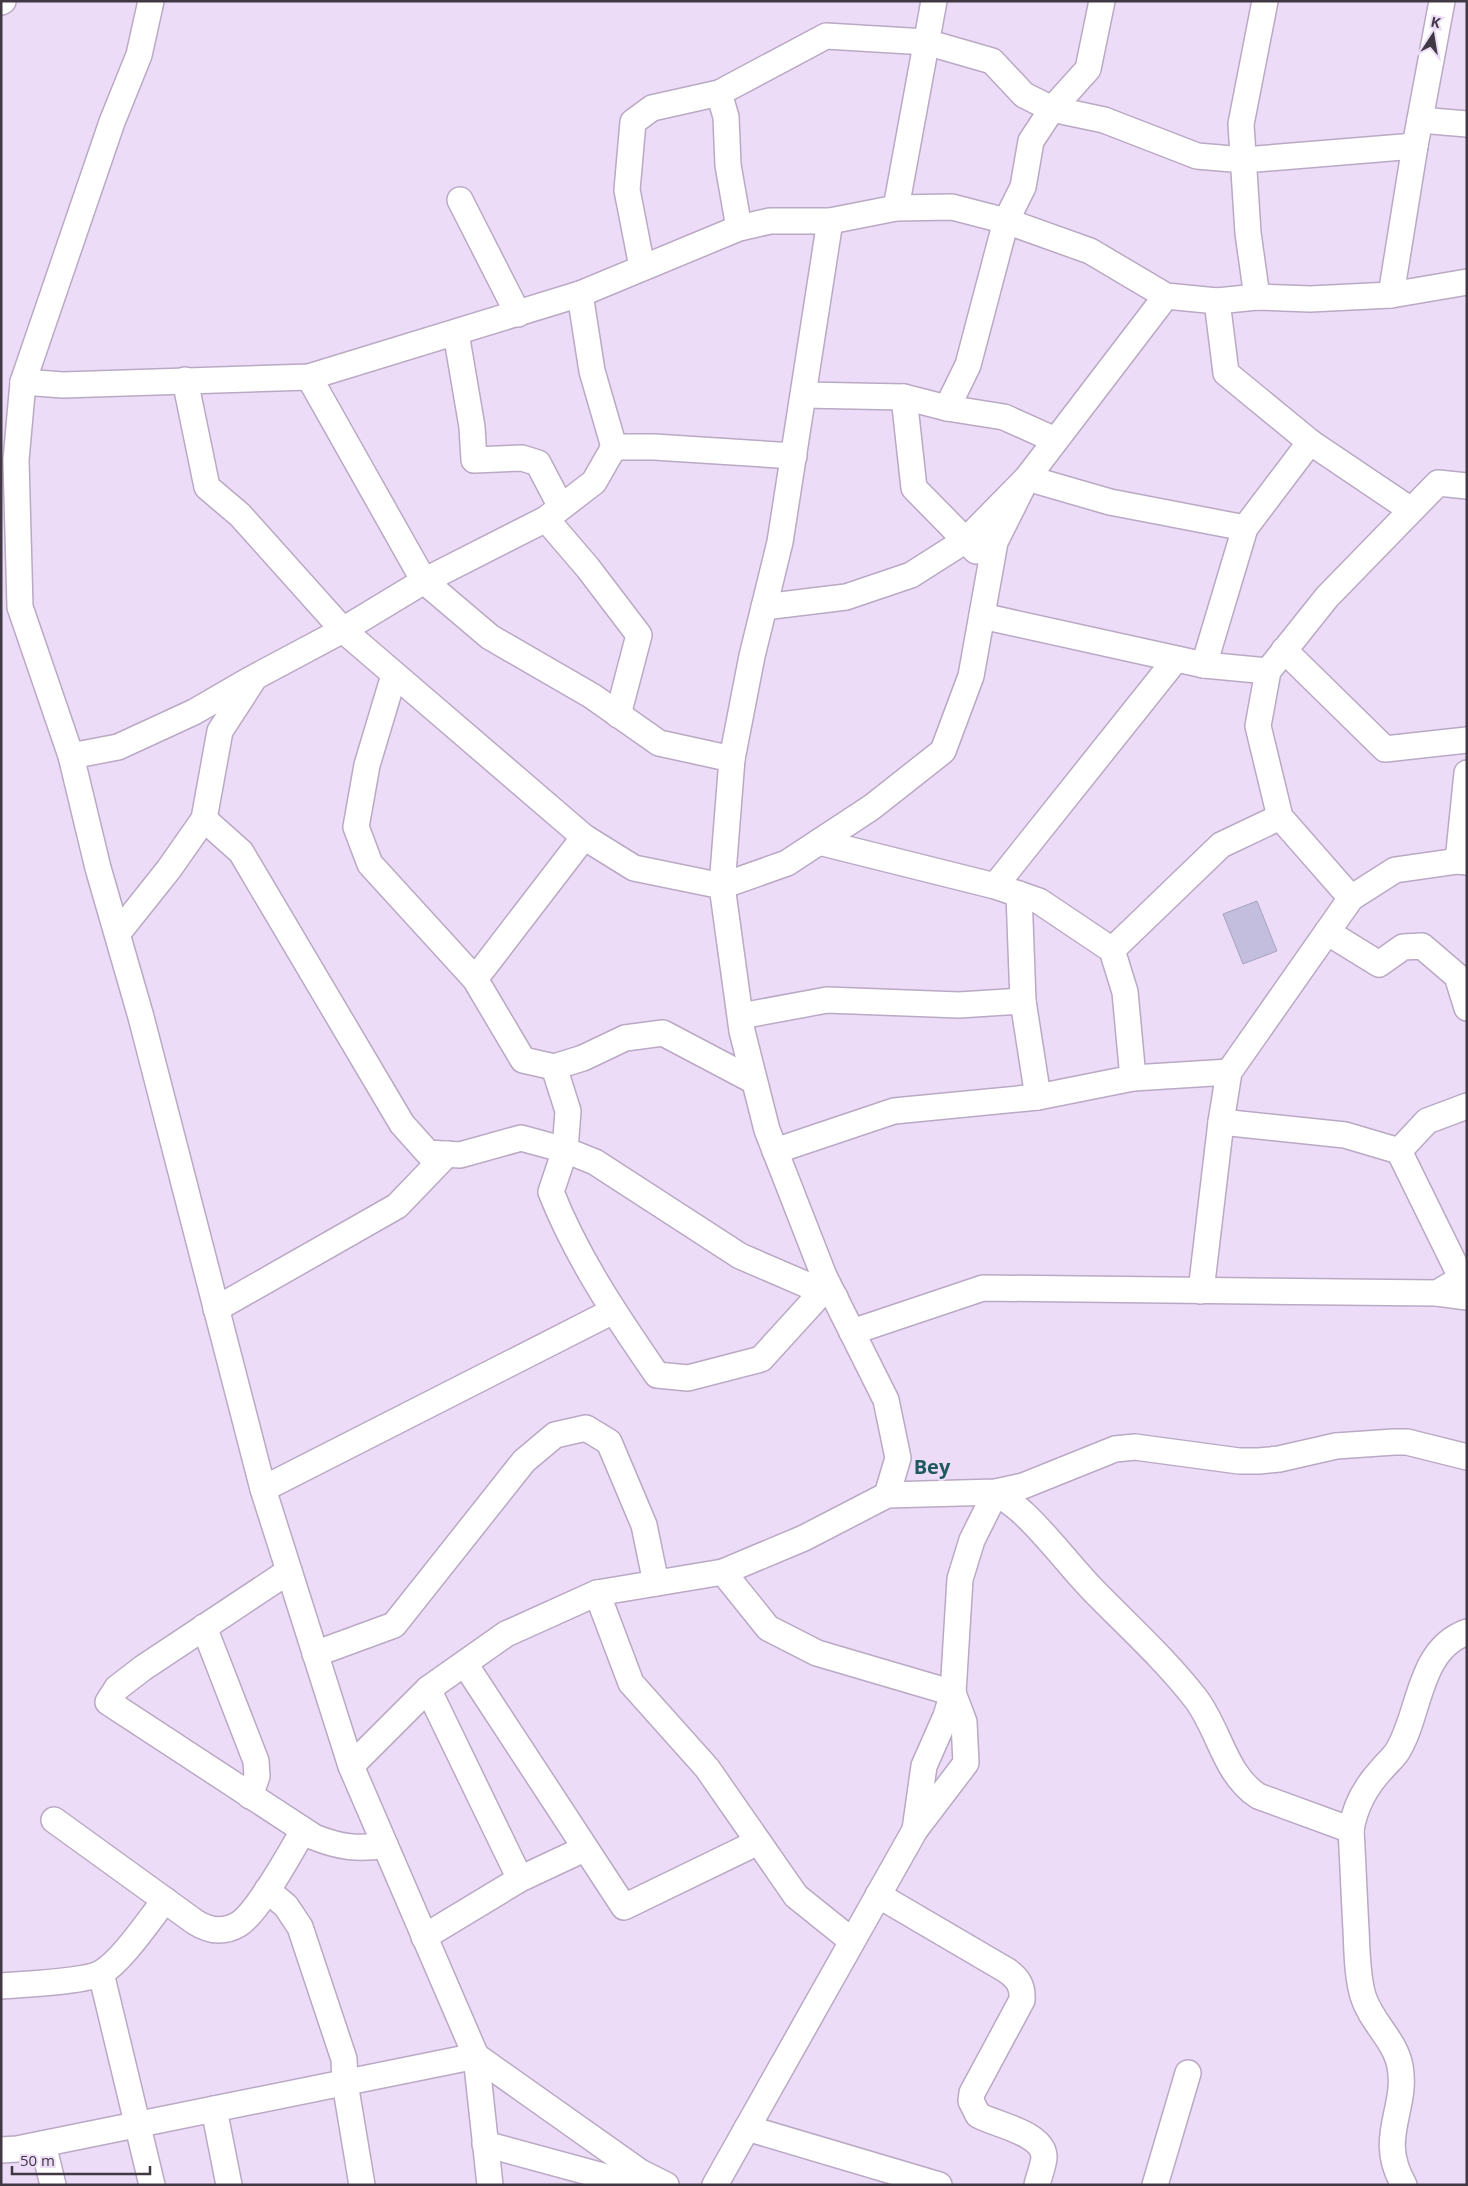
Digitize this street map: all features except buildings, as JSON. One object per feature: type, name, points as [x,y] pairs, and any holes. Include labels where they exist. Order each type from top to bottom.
[{"type":"street","points":[[151,1],[139,55],[112,122],[23,382],[16,460],[20,607],[71,756],[98,868],[118,933],[262,1489],[350,1766],[476,2056],[490,2185]]},
{"type":"street","points":[[896,208],[934,1]]},
{"type":"street","points":[[947,408],[968,365],[1006,221],[1023,187],[1031,141],[1052,109],[1088,70],[1102,1]]},
{"type":"street","points":[[1257,297],[1248,233],[1241,124],[1266,1]]},
{"type":"street","points":[[1391,295],[1415,146],[1442,1]]},
{"type":"street","points":[[642,267],[627,190],[633,122],[652,108],[719,94],[826,36],[926,42],[992,61],[1024,95],[1052,109],[1104,120],[1197,156],[1244,160],[1415,146]]},
{"type":"street","points":[[719,94],[726,117],[728,165],[738,228]]},
{"type":"street","points":[[1420,120],[1467,124]]},
{"type":"street","points":[[460,200],[518,314]]},
{"type":"street","points":[[23,382],[63,385],[309,376],[580,294],[738,228],[770,222],[830,221],[896,208],[952,207],[1006,221],[1090,251],[1166,296],[1217,301],[1257,297],[1310,299],[1391,295],[1467,282]]},
{"type":"street","points":[[830,221],[780,542],[752,656],[732,759],[722,886],[742,1031],[767,1130],[824,1276],[828,1294],[852,1332],[886,1400],[898,1458],[887,1495]]},
{"type":"street","points":[[71,756],[118,748],[194,712],[343,630],[424,581],[554,513],[594,482],[614,447],[592,371],[580,294]]},
{"type":"street","points":[[764,607],[846,597],[892,582],[911,575],[966,540],[1026,478],[1166,296]]},
{"type":"street","points":[[1217,301],[1226,373],[1310,442],[1411,510]]},
{"type":"street","points":[[456,333],[472,427],[474,460],[522,458],[538,464],[554,513],[588,568],[639,635],[618,715]]},
{"type":"street","points":[[309,376],[424,581],[490,637],[592,696],[659,743],[732,759]]},
{"type":"street","points":[[185,380],[207,487],[240,515],[343,630],[584,837],[634,868],[722,886],[787,863],[872,806],[943,751],[971,676],[995,542],[1026,478]]},
{"type":"street","points":[[804,395],[904,397],[947,408],[1004,416],[1055,440]]},
{"type":"street","points":[[904,397],[914,488],[991,567]]},
{"type":"street","points":[[1204,665],[1245,528],[1310,442]]},
{"type":"street","points":[[614,447],[654,447],[794,456]]},
{"type":"street","points":[[1026,478],[1110,502],[1245,528]]},
{"type":"street","points":[[1351,898],[1280,817],[1258,726],[1268,671],[1327,597],[1438,483],[1467,486]]},
{"type":"street","points":[[982,616],[1204,665],[1268,671]]},
{"type":"street","points":[[1284,650],[1385,749],[1467,740]]},
{"type":"street","points":[[995,886],[1176,659]]},
{"type":"street","points":[[394,675],[367,765],[356,827],[370,864],[475,979],[523,1060],[554,1067],[582,1058],[625,1038],[662,1033],[754,1081]]},
{"type":"street","points":[[118,933],[169,869],[204,819],[220,731],[255,678]]},
{"type":"street","points":[[1201,1291],[1221,1122],[1229,1072],[1351,898],[1395,870],[1463,861],[1467,773]]},
{"type":"street","points":[[1112,950],[1221,846],[1280,817]]},
{"type":"street","points":[[204,819],[241,852],[402,1124],[428,1153],[460,1155],[521,1138],[565,1150],[595,1162],[740,1256],[828,1294]]},
{"type":"street","points":[[475,979],[584,837]]},
{"type":"street","points":[[819,842],[995,886],[1039,901],[1112,950],[1125,992],[1133,1078]]},
{"type":"street","points":[[1019,894],[1023,1001],[1038,1097]]},
{"type":"street","points":[[1327,932],[1379,964],[1403,947],[1422,946],[1457,976],[1467,1008]]},
{"type":"street","points":[[741,1016],[827,1000],[959,1005],[1023,1001]]},
{"type":"street","points":[[554,1067],[568,1111],[565,1150],[551,1192],[566,1230],[613,1311],[657,1375],[688,1378],[761,1359],[828,1294]]},
{"type":"street","points":[[775,1151],[894,1111],[1038,1097],[1133,1078],[1229,1072]]},
{"type":"street","points":[[1399,1151],[1427,1122],[1467,1106]]},
{"type":"street","points":[[852,1332],[983,1288],[1437,1293],[1465,1283],[1399,1151],[1344,1135],[1221,1122]]},
{"type":"street","points":[[216,1308],[397,1206],[447,1154]]},
{"type":"street","points":[[262,1489],[613,1311]]},
{"type":"street","points":[[315,1654],[394,1625],[524,1461],[555,1435],[586,1428],[609,1442],[644,1525],[656,1583]]},
{"type":"street","points":[[350,1766],[428,1689],[506,1634],[597,1593],[723,1572],[804,1538],[887,1495],[996,1492],[1039,1481],[1114,1449],[1135,1446],[1239,1461],[1259,1461],[1279,1460],[1336,1446],[1407,1442],[1467,1457]]},
{"type":"street","points":[[915,1830],[924,1766],[946,1716],[952,1693],[960,1579],[972,1540],[996,1492]]},
{"type":"street","points":[[996,1492],[1023,1513],[1091,1588],[1163,1660],[1185,1685],[1208,1717],[1232,1770],[1248,1789],[1258,1796],[1351,1830]]},
{"type":"street","points":[[289,1571],[143,1668],[117,1688],[108,1702],[303,1831],[326,1842],[351,1848],[364,1849],[385,1845]]},
{"type":"street","points":[[723,1572],[768,1628],[817,1653],[952,1693]]},
{"type":"street","points":[[597,1593],[630,1683],[707,1768],[796,1896],[852,1941]]},
{"type":"street","points":[[204,1627],[256,1761],[258,1776],[250,1796]]},
{"type":"street","points":[[1404,2185],[1397,2171],[1392,2144],[1401,2089],[1400,2067],[1394,2048],[1369,2011],[1360,1984],[1351,1830],[1355,1813],[1366,1788],[1390,1761],[1403,1741],[1430,1665],[1448,1644],[1467,1632]]},
{"type":"street","points":[[465,1664],[624,1907],[758,1842]]},
{"type":"street","points":[[428,1689],[520,1879]]},
{"type":"street","points":[[715,2185],[915,1830],[966,1763],[964,1722],[952,1693]]},
{"type":"street","points":[[54,1820],[203,1927],[222,1930],[244,1920],[267,1890],[303,1831]]},
{"type":"street","points":[[424,1937],[520,1879],[584,1848]]},
{"type":"street","points":[[267,1890],[286,1906],[300,1927],[344,2059],[362,2185]]},
{"type":"street","points":[[878,1896],[1006,1970],[1015,1976],[1020,1984],[1022,2000],[972,2093],[971,2101],[978,2115],[1037,2140],[1043,2151],[1044,2158],[1037,2185]]},
{"type":"street","points":[[1,1986],[84,1978],[101,1973],[121,1955],[165,1900]]},
{"type":"street","points":[[101,1973],[152,2185]]},
{"type":"street","points":[[1,2150],[42,2144],[476,2056],[640,2172],[666,2185]]},
{"type":"street","points":[[1154,2185],[1188,2073]]},
{"type":"street","points":[[214,2109],[229,2185]]},
{"type":"street","points":[[747,2128],[938,2185]]},
{"type":"street","points":[[42,2144],[53,2185]]},
{"type":"street","points":[[486,2144],[602,2180],[636,2185]]},
{"type":"district","name":"Bey","points":[[932,1467]]}]
